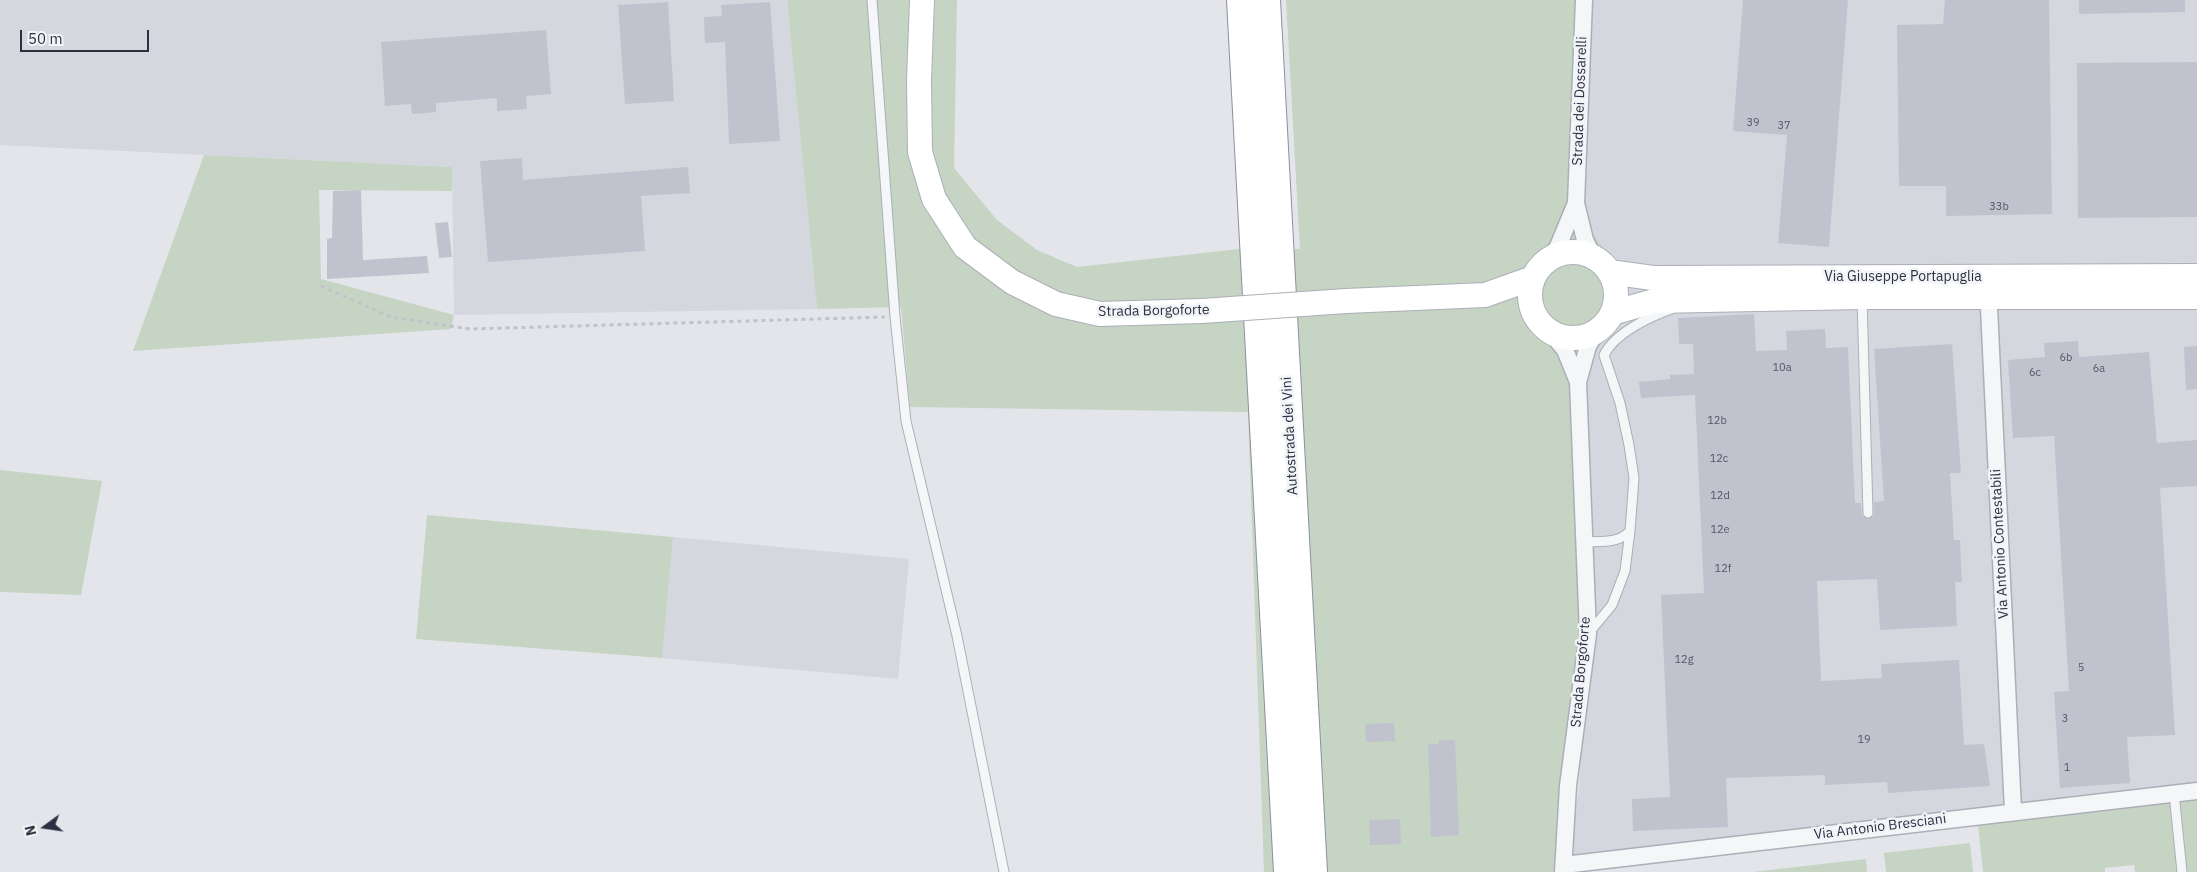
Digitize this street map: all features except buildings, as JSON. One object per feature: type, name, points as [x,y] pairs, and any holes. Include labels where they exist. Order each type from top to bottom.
[{"type":"highway","name":"Autostrada dei Vini","points":[[1241,0],[1288,872]]},
{"type":"highway","name":"Autostrada dei Vini","points":[[1266,0],[1313,872]]},
{"type":"main road","name":"Strada Borgoforte","points":[[922,0],[919,80],[920,152],[934,199],[965,247],[1012,282],[1056,304],[1100,314],[1202,311],[1346,301],[1409,300],[1486,295]]},
{"type":"main road","points":[[1574,252],[1601,265],[1615,292],[1604,322],[1576,338],[1563,337],[1550,332],[1540,324],[1533,313],[1530,295],[1533,278],[1546,262],[1554,256],[1574,252]]},
{"type":"main road","name":"Via Giuseppe Portapuglia","points":[[1601,265],[1654,278],[1861,287],[1988,287],[2197,297]]},
{"type":"main road","name":"Via Giuseppe Portapuglia","points":[[1988,287],[2197,276]]},
{"type":"main road","points":[[1486,295],[1533,278]]},
{"type":"main road","name":"Via Giuseppe Portapuglia","points":[[1604,322],[1654,301],[1698,300],[1861,287]]},
{"type":"main road","points":[[1486,295],[1533,313]]},
{"type":"street","name":"Strada dei Dossarelli","points":[[1584,0],[1576,203],[1585,240],[1601,265]]},
{"type":"street","name":"Strada dei Dossarelli","points":[[1554,256],[1576,203]]},
{"type":"street","name":"Via Antonio Contestabili","points":[[1988,287],[2013,811]]},
{"type":"street","name":"Strada Borgoforte","points":[[1563,869],[1568,786],[1588,634],[1578,382],[1588,346],[1604,322]]},
{"type":"street","name":"Strada Borgoforte","points":[[1550,332],[1565,350],[1578,382]]},
{"type":"street","name":"Via Antonio Bresciani","points":[[1563,869],[2013,811],[2197,791]]},
{"type":"lane","points":[[872,0],[895,317],[906,421],[957,636],[1004,872]]},
{"type":"lane","points":[[1861,287],[1868,513]]},
{"type":"lane","points":[[1588,634],[1612,605],[1625,571],[1634,478],[1620,403],[1604,355],[1608,346],[1638,324],[1656,314],[1698,300]]},
{"type":"lane","points":[[1584,542],[1623,538],[1630,531]]},
{"type":"lane","points":[[2174,793],[2182,872]]},
{"type":"path","points":[[321,286],[390,317],[470,329],[895,317]]},
{"type":"shaded area","points":[[0,0],[787,0],[817,309],[454,315],[452,167],[0,145]]},
{"type":"shaded area","points":[[1587,0],[2197,0],[2197,793],[1567,864],[1579,788],[1590,631],[1578,432],[1590,230],[1582,173]]},
{"type":"shaded area","points":[[673,537],[909,559],[898,679],[662,658]]},
{"type":"green space","points":[[787,0],[957,0],[954,168],[997,220],[1037,250],[1077,267],[1239,249],[1300,249],[1286,0],[1587,0],[1582,173],[1590,230],[1611,259],[1623,293],[1609,331],[1591,352],[1578,432],[1590,631],[1567,872],[1264,872],[1248,412],[910,407],[901,307],[817,309]]},
{"type":"green space","points":[[204,155],[452,167],[452,191],[319,190],[321,279],[454,315],[451,329],[133,351]]},
{"type":"green space","points":[[0,470],[102,481],[81,595],[0,592]]},
{"type":"green space","points":[[427,515],[673,537],[662,658],[416,639]]},
{"type":"green space","points":[[2197,792],[2197,872],[2135,872],[2134,865],[2105,868],[2105,872],[1983,872],[1977,816]]},
{"type":"green space","points":[[1970,843],[1973,872],[1886,872],[1884,853]]},
{"type":"green space","points":[[1866,859],[1867,872],[1752,872]]}]
